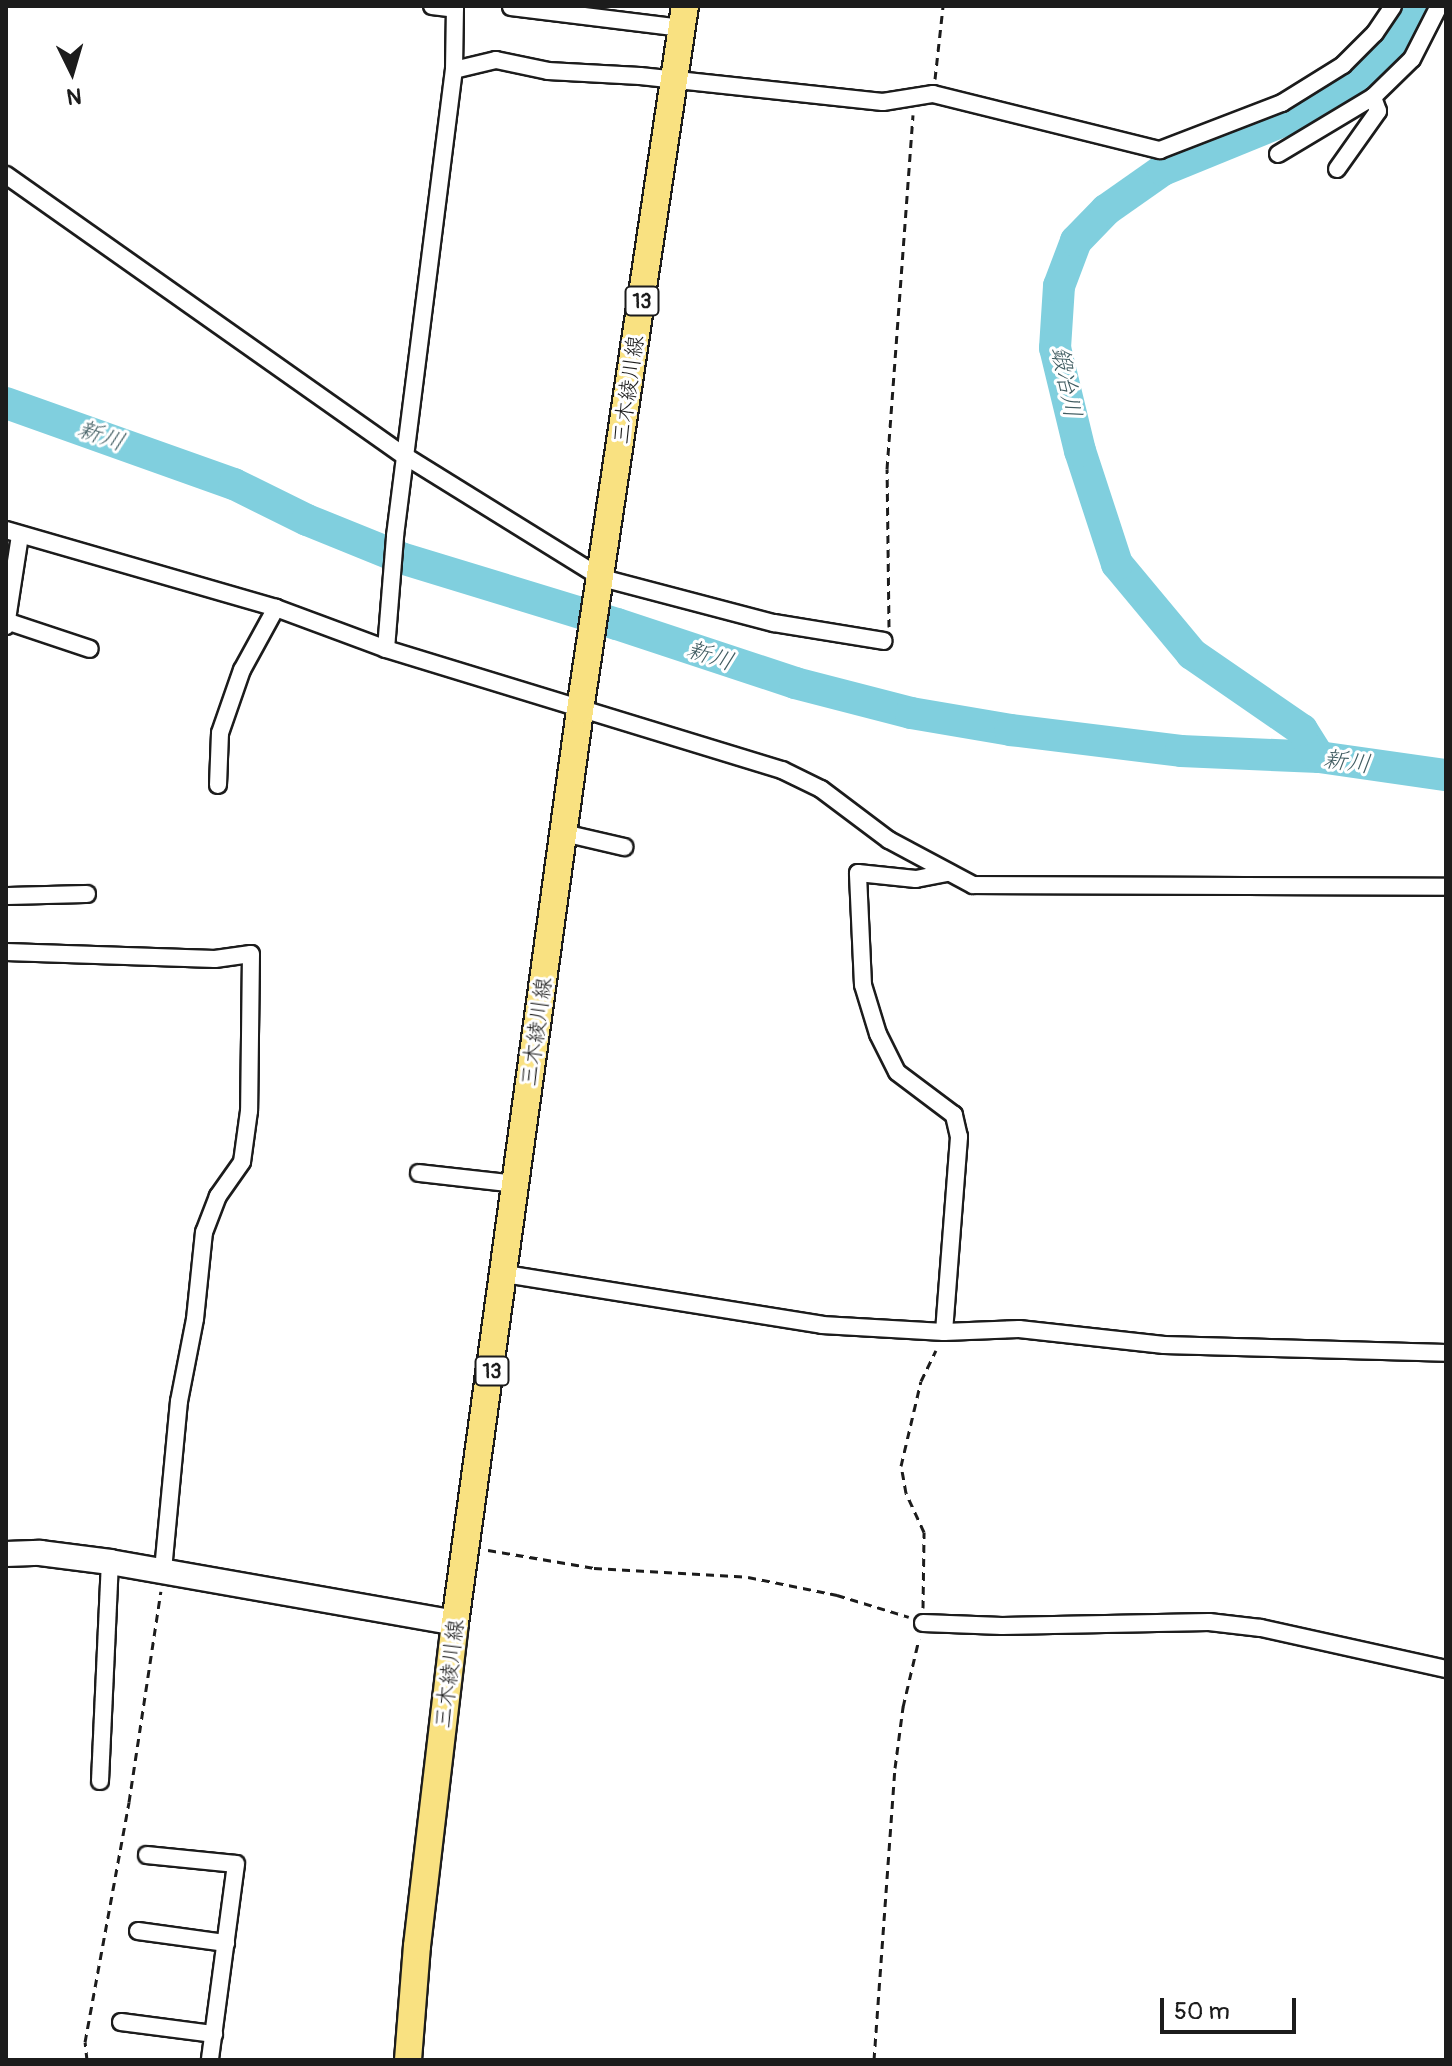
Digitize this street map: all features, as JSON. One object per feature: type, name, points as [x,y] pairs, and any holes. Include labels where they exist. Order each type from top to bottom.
[{"type":"main road","name":"三木綾川線","points":[[408,2060],[417,1946],[455,1623],[468,1546],[580,710],[684,17]]},
{"type":"street","points":[[386,649],[395,536],[454,70],[455,8],[432,6]]},
{"type":"street","points":[[454,70],[496,60],[548,71],[640,76],[883,102],[933,94],[1160,150],[1282,103],[1343,65],[1375,33],[1393,6]]},
{"type":"street","points":[[1278,154],[1373,97],[1412,59],[1439,6]]},
{"type":"street","points":[[511,7],[684,17]]},
{"type":"street","points":[[1337,169],[1378,111],[1373,97]]},
{"type":"street","points":[[6,175],[405,456],[600,587],[774,623],[884,641]]},
{"type":"street","points":[[90,649],[7,624],[13,533],[276,608],[386,649],[782,770],[821,789],[889,840],[973,885],[1446,887]]},
{"type":"street","points":[[218,785],[220,733],[242,670],[276,608]]},
{"type":"street","points":[[564,833],[624,847]]},
{"type":"street","points":[[944,1332],[959,1137],[954,1115],[897,1072],[878,1034],[863,985],[858,873],[916,879],[948,873]]},
{"type":"street","points":[[6,896],[87,894]]},
{"type":"street","points":[[6,952],[215,959],[251,954],[249,1111],[242,1162],[218,1196],[204,1232],[195,1319],[179,1401],[163,1571]]},
{"type":"street","points":[[419,1173],[517,1184]]},
{"type":"street","points":[[505,1274],[822,1325],[944,1332],[1019,1329],[1164,1345],[1446,1353]]},
{"type":"street","points":[[6,1554],[40,1553],[110,1562],[455,1623]]},
{"type":"street","points":[[100,1781],[110,1562]]},
{"type":"street","points":[[923,1623],[1002,1626],[1209,1622],[1261,1628],[1446,1669]]},
{"type":"street","points":[[147,1855],[236,1864],[210,2060]]},
{"type":"street","points":[[138,1931],[226,1943]]},
{"type":"street","points":[[121,2022],[214,2034]]},
{"type":"path","points":[[933,94],[943,6]]},
{"type":"path","points":[[884,641],[889,629],[887,469],[915,99]]},
{"type":"path","points":[[874,2060],[895,1768],[903,1707],[923,1623],[924,1532],[906,1493],[901,1466],[921,1381],[944,1332]]},
{"type":"path","points":[[468,1546],[594,1568],[748,1577],[850,1598],[923,1623]]},
{"type":"path","points":[[87,2060],[85,2042],[158,1626],[163,1571]]},
{"type":"waterway","name":"鍛冶川","points":[[1319,757],[1302,730],[1192,654],[1117,564],[1080,451],[1055,348],[1059,286],[1076,241],[1106,210],[1163,170],[1322,105],[1385,52],[1417,6]]},
{"type":"waterway","name":"新川","points":[[6,403],[234,484],[307,520],[401,558],[617,624],[795,683],[911,713],[1010,730],[1181,751],[1319,757],[1446,775]]}]
